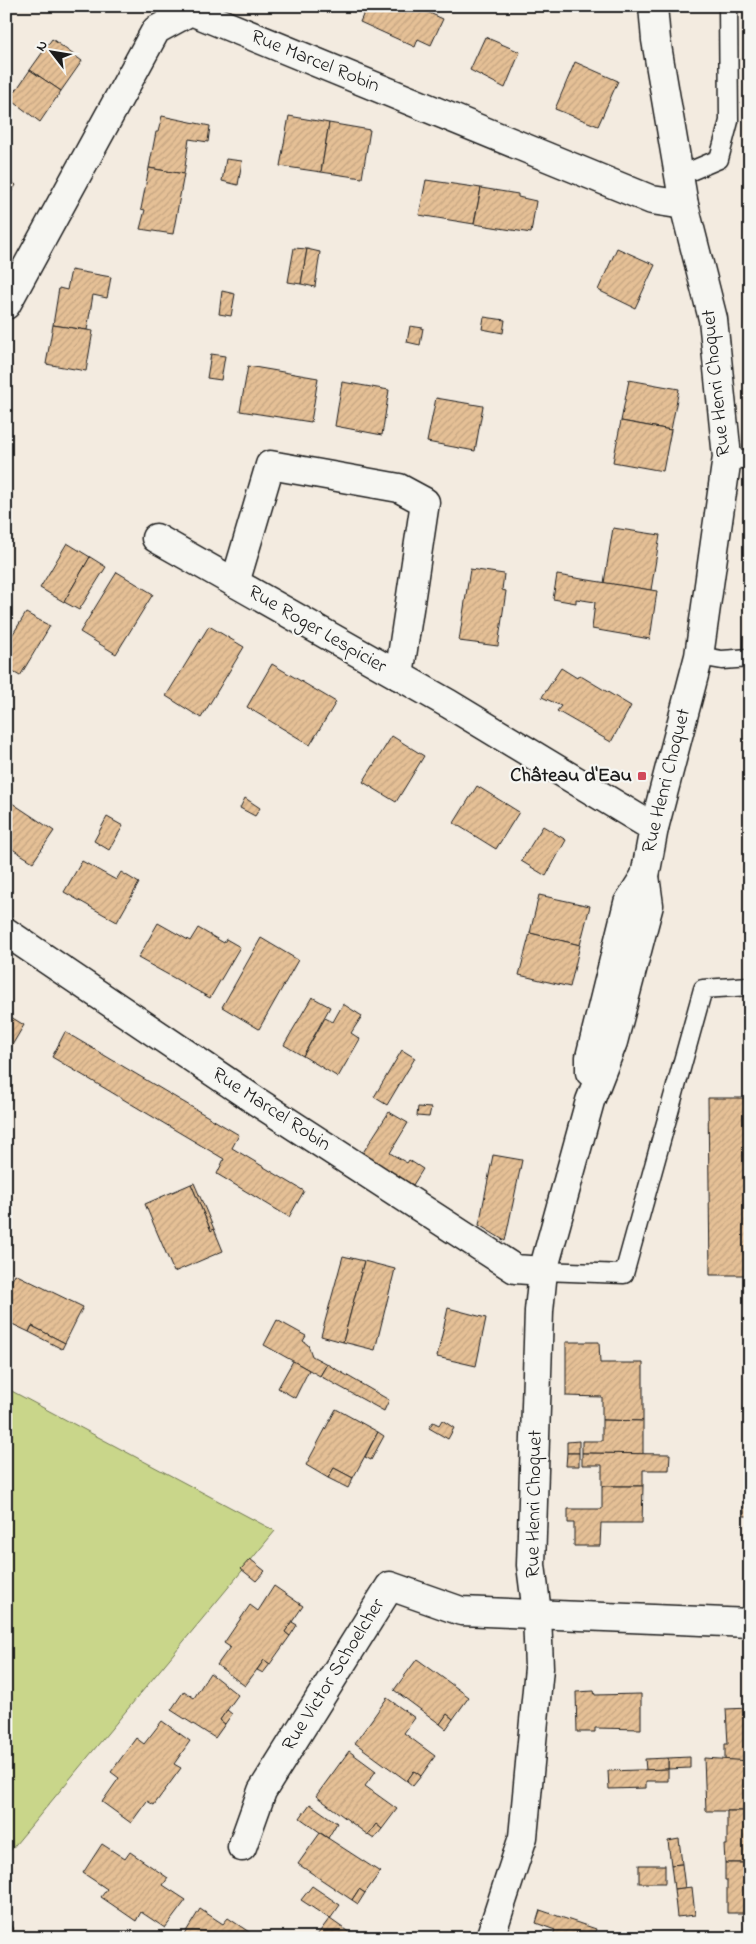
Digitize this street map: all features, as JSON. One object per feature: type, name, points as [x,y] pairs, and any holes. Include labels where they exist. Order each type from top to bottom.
[{"type":"street","name":"Rue Henri Choquet","points":[[490,1938],[523,1838],[539,1668],[537,1613],[531,1564],[539,1311],[543,1271],[590,1101],[590,1058],[628,903],[645,876],[654,828],[699,656],[738,458],[713,319],[684,205],[656,40],[654,6]]},
{"type":"street","name":"Rue Marcel Robin","points":[[6,305],[156,30],[191,12],[652,200],[684,205]]},
{"type":"street","name":"Rue Roger Lespicier","points":[[234,583],[270,465],[399,488],[425,502],[399,676]]},
{"type":"street","name":"Rue Roger Lespicier","points":[[156,538],[399,676],[654,828]]},
{"type":"street","name":"Rue Marcel Robin","points":[[6,932],[256,1101],[515,1269],[543,1271]]},
{"type":"street","name":"Rue Victor Schoelcher","points":[[242,1847],[262,1791],[390,1586],[461,1611],[537,1613]]},
{"type":"street","points":[[537,1613],[750,1623]]},
{"type":"lane","points":[[679,176],[719,159],[729,121],[728,6]]},
{"type":"lane","points":[[699,656],[722,660],[750,658]]},
{"type":"lane","points":[[543,1271],[624,1274],[703,989],[750,986]]},
{"type":"green space","points":[[6,1388],[275,1531],[11,1850],[6,1847]]},
{"type":"building","points":[[367,6],[414,6],[443,19],[431,45],[418,39],[415,47],[360,22]]},
{"type":"building","points":[[485,37],[520,52],[505,88],[470,70]]},
{"type":"building","points":[[52,39],[82,61],[61,91],[30,70]]},
{"type":"building","points":[[575,62],[618,81],[598,126],[555,109]]},
{"type":"building","points":[[30,70],[61,91],[40,122],[10,99]]},
{"type":"building","points":[[162,116],[210,126],[208,142],[189,139],[184,174],[149,168],[156,132],[158,132]]},
{"type":"building","points":[[289,116],[329,123],[321,172],[280,166]]},
{"type":"building","points":[[329,123],[370,130],[362,178],[321,172]]},
{"type":"building","points":[[226,159],[242,161],[238,185],[222,181]]},
{"type":"building","points":[[149,168],[184,174],[173,234],[140,229],[145,210],[141,209]]},
{"type":"building","points":[[6,177],[16,185],[6,200]]},
{"type":"building","points":[[426,180],[481,188],[474,224],[419,215]]},
{"type":"building","points":[[481,188],[518,194],[518,197],[536,201],[531,233],[474,224]]},
{"type":"building","points":[[294,248],[307,249],[301,284],[288,282]]},
{"type":"building","points":[[617,248],[655,265],[635,308],[598,290]]},
{"type":"building","points":[[307,249],[320,252],[315,287],[301,284]]},
{"type":"building","points":[[71,270],[111,277],[107,298],[93,295],[87,330],[53,325],[59,288],[67,290]]},
{"type":"building","points":[[222,291],[235,294],[231,316],[219,314]]},
{"type":"building","points":[[484,317],[505,320],[503,333],[482,329]]},
{"type":"building","points":[[53,325],[93,331],[86,371],[46,364]]},
{"type":"building","points":[[410,326],[423,328],[420,345],[407,342]]},
{"type":"building","points":[[211,354],[225,356],[221,380],[207,378]]},
{"type":"building","points":[[248,366],[318,378],[311,422],[240,411]]},
{"type":"building","points":[[629,380],[679,389],[671,430],[621,421]]},
{"type":"building","points":[[342,382],[389,390],[382,435],[335,426]]},
{"type":"building","points":[[436,398],[483,406],[475,451],[427,442]]},
{"type":"building","points":[[621,421],[671,430],[663,471],[613,462]]},
{"type":"building","points":[[613,528],[660,535],[651,590],[604,583]]},
{"type":"building","points":[[67,543],[90,557],[64,602],[40,588]]},
{"type":"building","points":[[90,557],[106,567],[79,610],[64,602]]},
{"type":"building","points":[[470,569],[504,574],[502,590],[506,591],[498,646],[459,641]]},
{"type":"building","points":[[117,572],[153,594],[116,654],[80,632]]},
{"type":"building","points":[[557,575],[657,591],[650,639],[592,629],[595,602],[576,599],[576,603],[553,599]]},
{"type":"building","points":[[26,613],[50,626],[20,676],[6,668],[6,645]]},
{"type":"building","points":[[209,626],[244,647],[201,718],[166,696]]},
{"type":"building","points":[[272,664],[336,702],[310,745],[247,707]]},
{"type":"building","points":[[561,668],[577,678],[579,675],[631,706],[611,742],[557,711],[561,706],[542,697]]},
{"type":"building","points":[[392,736],[424,756],[396,802],[363,782]]},
{"type":"building","points":[[477,786],[519,812],[496,849],[454,823]]},
{"type":"building","points":[[245,798],[260,808],[255,816],[240,808]]},
{"type":"building","points":[[6,799],[54,831],[33,862],[6,845]]},
{"type":"building","points":[[107,817],[123,826],[109,850],[94,841]]},
{"type":"building","points":[[543,826],[566,840],[546,876],[521,861]]},
{"type":"building","points":[[82,861],[116,880],[121,872],[139,883],[117,922],[64,892]]},
{"type":"building","points":[[539,895],[590,906],[580,945],[530,933]]},
{"type":"building","points":[[158,923],[190,941],[198,928],[224,943],[226,939],[240,947],[210,998],[138,958]]},
{"type":"building","points":[[530,933],[580,945],[570,987],[519,975]]},
{"type":"building","points":[[261,938],[298,960],[259,1029],[222,1007]]},
{"type":"building","points":[[312,997],[330,1007],[303,1056],[284,1045]]},
{"type":"building","points":[[343,1004],[362,1016],[351,1033],[360,1039],[338,1077],[303,1056],[325,1018],[333,1022]]},
{"type":"building","points":[[6,1014],[24,1025],[8,1052],[6,1050]]},
{"type":"building","points":[[65,1032],[239,1135],[232,1148],[304,1191],[289,1217],[217,1174],[224,1159],[52,1057]]},
{"type":"building","points":[[402,1050],[415,1058],[387,1105],[374,1097]]},
{"type":"building","points":[[708,1098],[750,1098],[750,1275],[710,1275]]},
{"type":"building","points":[[418,1107],[431,1108],[429,1117],[417,1116]]},
{"type":"building","points":[[389,1112],[408,1123],[390,1153],[407,1163],[409,1160],[423,1169],[413,1185],[362,1154]]},
{"type":"building","points":[[493,1155],[522,1160],[505,1241],[479,1225]]},
{"type":"building","points":[[194,1183],[214,1229],[211,1231],[191,1184]]},
{"type":"building","points":[[191,1184],[211,1231],[214,1229],[223,1251],[174,1272],[145,1204]]},
{"type":"building","points":[[343,1256],[364,1261],[343,1342],[321,1336]]},
{"type":"building","points":[[364,1261],[395,1269],[375,1350],[343,1342]]},
{"type":"building","points":[[15,1274],[83,1307],[65,1343],[32,1326],[29,1332],[6,1321],[6,1293]]},
{"type":"building","points":[[448,1308],[486,1318],[476,1366],[437,1357]]},
{"type":"building","points":[[277,1320],[306,1336],[303,1341],[308,1345],[312,1356],[327,1364],[320,1376],[264,1345]]},
{"type":"building","points":[[32,1326],[65,1343],[62,1349],[29,1332]]},
{"type":"building","points":[[566,1342],[599,1342],[600,1363],[643,1363],[643,1421],[602,1420],[602,1397],[566,1396]]},
{"type":"building","points":[[293,1361],[309,1370],[295,1398],[278,1388]]},
{"type":"building","points":[[327,1364],[389,1400],[384,1411],[320,1376]]},
{"type":"building","points":[[336,1409],[378,1432],[353,1478],[334,1468],[328,1478],[306,1465]]},
{"type":"building","points":[[442,1420],[454,1428],[448,1439],[429,1428],[433,1422],[439,1425]]},
{"type":"building","points":[[602,1420],[643,1421],[643,1454],[582,1453],[582,1441],[602,1441]]},
{"type":"building","points":[[378,1432],[384,1436],[371,1460],[365,1457]]},
{"type":"building","points":[[579,1441],[579,1453],[567,1453],[567,1442]]},
{"type":"building","points":[[567,1453],[579,1453],[579,1466],[566,1466]]},
{"type":"building","points":[[582,1453],[670,1454],[669,1470],[643,1470],[643,1486],[602,1486],[602,1465],[582,1465]]},
{"type":"building","points":[[334,1468],[353,1478],[348,1488],[328,1478]]},
{"type":"building","points":[[602,1486],[643,1486],[642,1523],[601,1523],[600,1546],[574,1546],[574,1523],[568,1523],[568,1509],[602,1509]]},
{"type":"building","points":[[744,1498],[750,1498],[750,1516],[744,1516]]},
{"type":"building","points":[[250,1559],[265,1571],[256,1581],[241,1569]]},
{"type":"building","points":[[274,1586],[303,1606],[285,1632],[290,1636],[270,1664],[264,1660],[245,1686],[217,1665],[230,1647],[224,1643],[250,1605],[258,1611]]},
{"type":"building","points":[[292,1622],[297,1625],[290,1636],[285,1632]]},
{"type":"building","points":[[417,1659],[469,1697],[453,1719],[447,1714],[440,1724],[394,1690]]},
{"type":"building","points":[[264,1660],[270,1664],[263,1673],[257,1670]]},
{"type":"building","points":[[210,1673],[238,1695],[220,1720],[225,1724],[215,1738],[171,1710],[184,1691],[194,1698]]},
{"type":"building","points":[[594,1691],[595,1695],[641,1694],[641,1729],[595,1728],[595,1732],[577,1732],[576,1692]]},
{"type":"building","points":[[387,1698],[415,1718],[404,1733],[435,1756],[421,1776],[414,1771],[407,1781],[355,1743]]},
{"type":"building","points":[[750,1708],[750,1761],[725,1761],[725,1744],[728,1744],[726,1709]]},
{"type":"building","points":[[227,1710],[232,1714],[225,1724],[220,1720]]},
{"type":"building","points":[[447,1714],[453,1719],[446,1729],[440,1724]]},
{"type":"building","points":[[162,1721],[190,1741],[174,1764],[181,1768],[154,1805],[147,1801],[131,1823],[102,1802],[119,1778],[111,1772],[136,1738],[144,1744]]},
{"type":"building","points":[[349,1751],[376,1771],[365,1786],[397,1809],[382,1829],[376,1824],[368,1835],[316,1796]]},
{"type":"building","points":[[690,1757],[690,1768],[668,1769],[668,1758]]},
{"type":"building","points":[[668,1758],[668,1769],[646,1770],[645,1759]]},
{"type":"building","points":[[704,1758],[750,1761],[750,1811],[706,1811]]},
{"type":"building","points":[[668,1769],[668,1781],[646,1781],[646,1788],[609,1789],[608,1771]]},
{"type":"building","points":[[414,1771],[421,1776],[413,1786],[407,1781]]},
{"type":"building","points":[[310,1804],[337,1823],[328,1838],[300,1818]]},
{"type":"building","points":[[727,1811],[750,1811],[750,1863],[725,1863],[724,1845],[727,1845]]},
{"type":"building","points":[[376,1824],[382,1829],[374,1839],[368,1835]]},
{"type":"building","points":[[320,1833],[380,1872],[365,1893],[359,1889],[352,1900],[298,1864]]},
{"type":"building","points":[[679,1839],[682,1864],[671,1865],[668,1841]]},
{"type":"building","points":[[102,1844],[125,1859],[130,1852],[168,1878],[163,1885],[186,1900],[165,1928],[141,1912],[136,1921],[101,1897],[107,1889],[83,1873]]},
{"type":"building","points":[[725,1863],[750,1863],[750,1913],[727,1913]]},
{"type":"building","points":[[682,1864],[685,1888],[674,1889],[671,1865]]},
{"type":"building","points":[[639,1865],[665,1865],[665,1883],[639,1883]]},
{"type":"building","points":[[312,1886],[340,1905],[330,1919],[301,1900]]},
{"type":"building","points":[[692,1887],[695,1915],[677,1917],[674,1889]]},
{"type":"building","points":[[359,1889],[365,1893],[358,1904],[352,1900]]},
{"type":"building","points":[[200,1909],[223,1924],[228,1918],[258,1938],[182,1938]]},
{"type":"building","points":[[540,1910],[596,1929],[593,1938],[552,1938],[555,1930],[536,1923]]},
{"type":"building","points":[[6,1915],[17,1938],[6,1938]]},
{"type":"building","points":[[330,1919],[357,1938],[315,1938]]},
{"type":"place","name":"Château d'Eau","points":[[642,776]]}]
